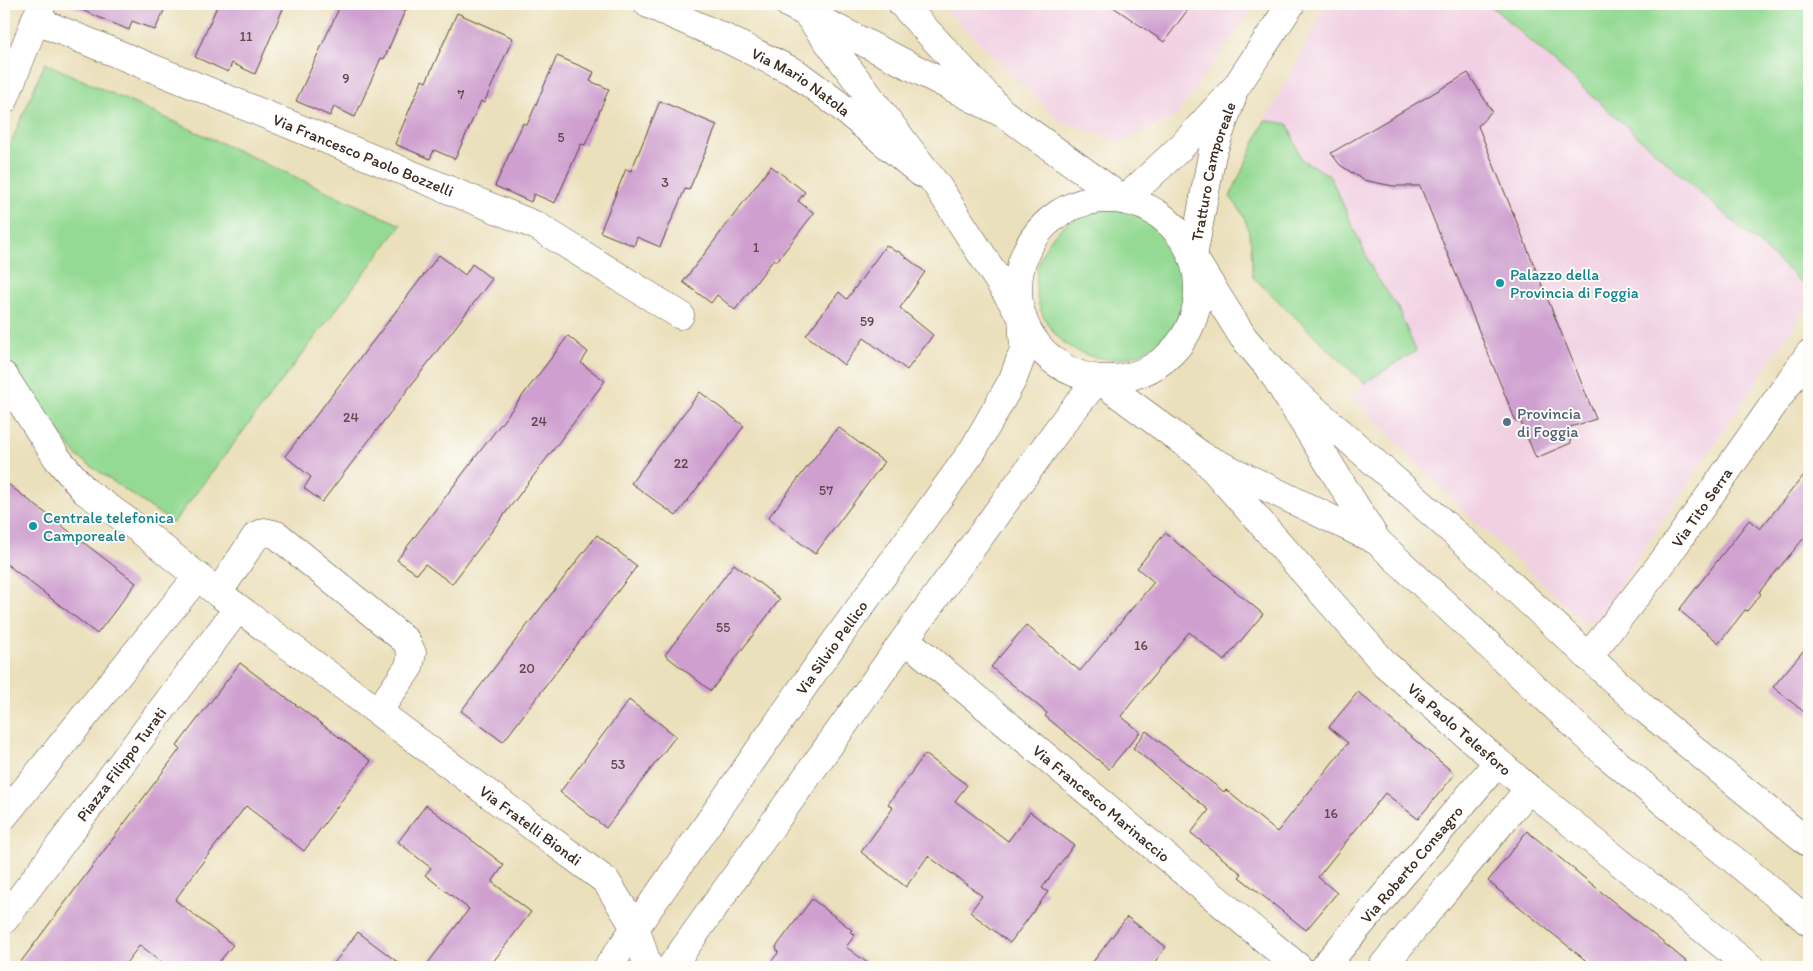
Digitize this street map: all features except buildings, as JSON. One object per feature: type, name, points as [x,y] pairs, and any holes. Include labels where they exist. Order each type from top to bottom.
[{"type":"street","name":"Via Mario Natola","points":[[648,4],[723,36],[796,73],[839,105],[938,187]]},
{"type":"street","name":"Via Mario Natola","points":[[902,4],[1006,115]]},
{"type":"street","name":"Tratturo Camporeale","points":[[1124,200],[1182,146],[1236,87],[1291,4]]},
{"type":"street","name":"Via Mario Natola","points":[[797,8],[938,187],[1022,316]]},
{"type":"street","name":"Via Mario Natola","points":[[797,8],[1006,115],[1124,200]]},
{"type":"street","name":"Via Francesco Paolo Bozzelli","points":[[4,100],[38,12],[537,226],[680,315]]},
{"type":"street","name":"Tratturo Camporeale","points":[[1193,257],[1212,154],[1236,87]]},
{"type":"street","points":[[1096,200],[1124,200],[1153,211],[1167,220],[1179,232],[1193,257],[1198,275],[1198,295],[1191,326],[1182,341],[1170,355],[1149,370],[1124,378],[1098,379],[1068,370],[1053,361],[1035,342],[1022,316],[1018,295],[1019,274],[1024,254],[1034,236],[1048,222],[1063,210],[1079,203],[1096,200]]},
{"type":"street","name":"Via Paolo Telesforo","points":[[1193,257],[1243,337],[1271,370],[1476,552],[1646,710],[1809,843]]},
{"type":"street","name":"Via Silvio Pellico","points":[[608,967],[817,667],[973,450],[1013,379],[1024,350],[1022,316]]},
{"type":"street","name":"Via Tito Serra","points":[[1588,657],[1665,559],[1809,354]]},
{"type":"street","name":"Via Paolo Telesforo","points":[[1271,370],[1377,542],[1608,756],[1809,922]]},
{"type":"street","name":"Via Fratelli Biondi","points":[[4,376],[56,458],[85,491],[140,530],[218,592],[379,710],[606,881],[636,929],[648,967]]},
{"type":"street","points":[[671,967],[905,639],[1064,421],[1098,379]]},
{"type":"street","name":"Via Paolo Telesforo","points":[[1098,379],[1202,456],[1377,542]]},
{"type":"street","name":"Via Paolo Telesforo","points":[[1202,456],[1385,664],[1529,789],[1750,967]]},
{"type":"street","points":[[4,816],[218,592],[256,536],[265,532],[277,535],[406,641],[412,653],[409,667],[379,710]]},
{"type":"street","name":"Piazza Filippo Turati","points":[[4,920],[218,592]]},
{"type":"street","name":"Via Francesco Marinaccio","points":[[905,639],[1298,967]]},
{"type":"street","name":"Via Roberto Consagro","points":[[1324,967],[1498,762]]},
{"type":"street","points":[[1382,967],[1529,789]]},
{"type":"shaded area","points":[[940,4],[1255,4],[1176,116],[1121,142],[1059,120]]},
{"type":"shaded area","points":[[1327,4],[1489,4],[1809,289],[1809,303],[1596,621],[1582,620],[1462,509],[1352,397],[1364,383],[1416,351],[1397,306],[1374,273],[1330,176],[1301,159],[1288,125],[1265,120]]},
{"type":"green space","points":[[1489,4],[1809,4],[1809,289]]},
{"type":"green space","points":[[45,63],[401,225],[173,523],[78,457],[4,358],[4,159]]},
{"type":"green space","points":[[1265,120],[1288,124],[1301,159],[1330,176],[1374,273],[1397,306],[1416,351],[1364,383],[1252,276],[1252,254],[1247,224],[1230,197]]},
{"type":"green space","points":[[1111,209],[1126,210],[1140,215],[1164,231],[1180,255],[1185,269],[1185,299],[1180,313],[1164,337],[1140,353],[1126,358],[1111,359],[1096,358],[1082,353],[1058,337],[1042,313],[1037,299],[1036,284],[1037,269],[1042,255],[1058,231],[1082,215],[1096,210]]},
{"type":"place","name":"Palazzo della Provincia di Foggia","points":[[1500,283]]},
{"type":"place","name":"Provincia di Foggia","points":[[1507,422]]},
{"type":"place","name":"Centrale telefonica Camporeale","points":[[33,526]]}]
